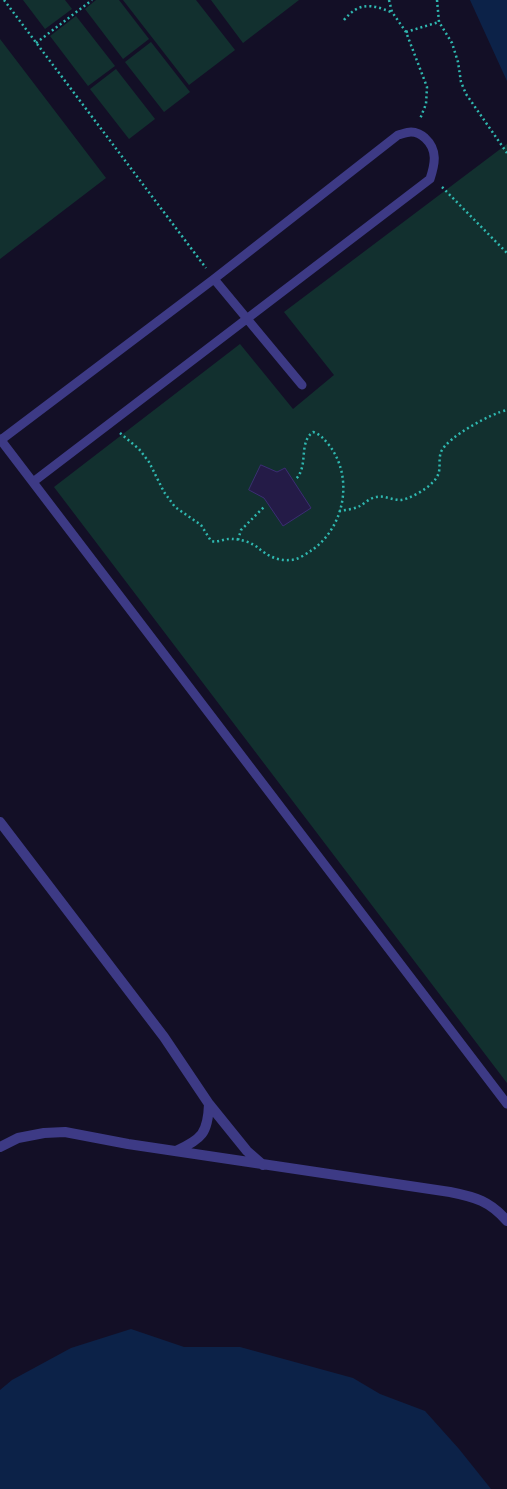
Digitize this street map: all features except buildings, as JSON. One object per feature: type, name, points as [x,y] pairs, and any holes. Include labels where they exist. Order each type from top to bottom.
[{"type":"street","points":[[0,822],[164,1037],[209,1104],[247,1151],[263,1165]]},
{"type":"street","points":[[175,1151],[194,1143],[203,1132],[209,1121],[209,1104]]},
{"type":"street","points":[[0,1147],[18,1138],[44,1133],[66,1132],[128,1144],[450,1192],[476,1198],[488,1203],[500,1212],[507,1221]]},
{"type":"lane","points":[[33,482],[430,180],[435,166],[435,152],[430,143],[422,135],[416,133],[412,132],[398,135],[214,279],[1,440],[33,482],[507,1104]]},
{"type":"lane","points":[[214,279],[246,320],[302,385]]},
{"type":"path","points":[[4,0],[214,279]]},
{"type":"path","points":[[36,43],[92,0]]},
{"type":"path","points":[[389,0],[392,12],[406,32],[427,87],[426,104],[416,133]]},
{"type":"path","points":[[437,0],[440,22],[452,43],[458,62],[461,82],[466,94],[507,153]]},
{"type":"path","points":[[344,20],[349,14],[361,7],[375,6],[392,12]]},
{"type":"path","points":[[406,32],[440,22]]},
{"type":"path","points":[[430,180],[446,190],[507,253]]},
{"type":"path","points":[[339,511],[359,507],[375,497],[401,500],[412,497],[432,484],[436,479],[441,466],[440,453],[450,441],[461,432],[507,410]]},
{"type":"path","points":[[109,424],[139,449],[149,462],[164,492],[175,507],[201,525],[211,541],[216,542],[231,538],[252,544],[276,559],[291,560],[305,554],[322,543],[330,533],[337,519],[343,500],[344,483],[339,463],[332,449],[317,434],[312,432],[308,436],[305,443],[304,464],[301,475],[296,479]]},
{"type":"path","points":[[238,540],[241,530],[264,507]]},
{"type":"green space","points":[[23,0],[65,0],[72,9],[45,29]]},
{"type":"green space","points":[[96,0],[119,0],[149,39],[123,59],[85,9]]},
{"type":"green space","points":[[123,0],[196,0],[235,50],[189,85]]},
{"type":"green space","points":[[211,0],[299,0],[243,43]]},
{"type":"green space","points":[[76,16],[115,66],[88,86],[50,36]]},
{"type":"green space","points":[[0,39],[106,178],[0,259]]},
{"type":"green space","points":[[151,42],[190,92],[164,112],[125,62]]},
{"type":"green space","points":[[116,69],[155,119],[129,139],[90,89]]},
{"type":"green space","points":[[507,144],[507,1083],[54,487],[240,344],[293,409],[334,375],[284,312]]},
{"type":"water","points":[[470,0],[507,0],[507,81]]},
{"type":"water","points":[[131,1329],[184,1347],[240,1347],[353,1378],[380,1394],[425,1411],[459,1449],[491,1489],[0,1489],[0,1390],[12,1380],[71,1348]]}]
